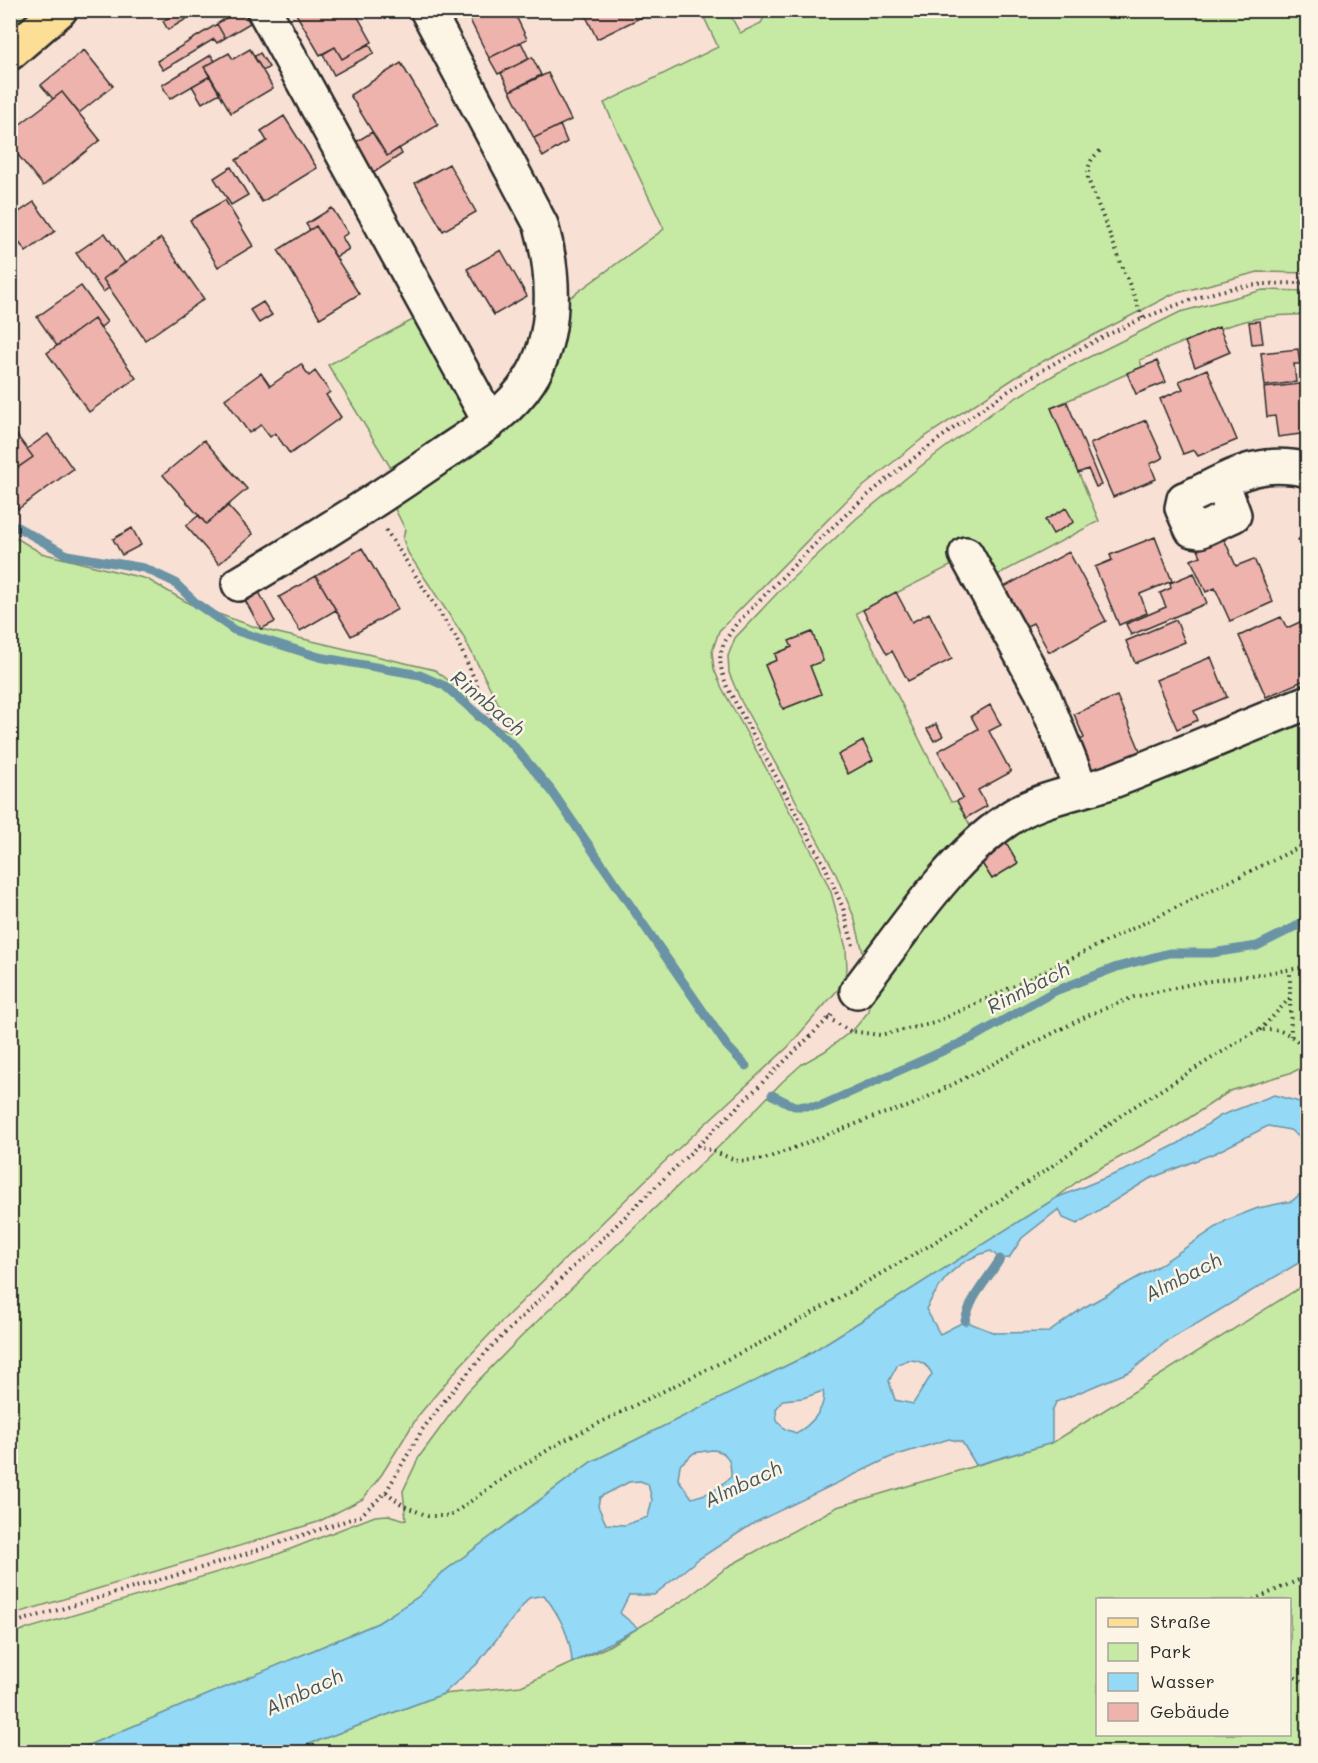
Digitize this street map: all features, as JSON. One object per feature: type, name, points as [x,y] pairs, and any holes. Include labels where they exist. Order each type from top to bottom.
[{"type":"main road","points":[[10,52],[60,10]]},
{"type":"street","points":[[264,10],[490,422]]},
{"type":"street","points":[[239,584],[371,504],[490,422],[519,395],[538,362],[549,317],[551,292],[548,248],[542,225],[427,10]]},
{"type":"street","points":[[1222,482],[1245,471],[1274,464],[1308,470]]},
{"type":"street","points":[[966,554],[1042,692],[1081,789]]},
{"type":"street","points":[[857,991],[950,873],[992,831],[1023,810],[1081,789],[1112,781],[1308,702]]},
{"type":"path","points":[[1100,151],[1092,157],[1088,166],[1089,179],[1143,319]]},
{"type":"path","points":[[10,1624],[345,1522],[360,1516],[386,1492],[422,1430],[448,1396],[488,1351],[857,991],[854,950],[843,908],[825,866],[728,689],[720,668],[718,654],[737,623],[858,504],[936,442],[998,399],[1060,361],[1143,319],[1214,292],[1268,283],[1308,283]]},
{"type":"path","points":[[371,504],[399,553],[456,638],[494,723]]},
{"type":"path","points":[[828,1018],[850,1031],[880,1035],[933,1023],[1025,981],[1308,843]]},
{"type":"path","points":[[697,1145],[738,1161],[765,1159],[879,1115],[910,1106],[1091,1014],[1134,998],[1196,983],[1308,968]]},
{"type":"path","points":[[1290,971],[1291,1036]]},
{"type":"path","points":[[386,1492],[404,1506],[428,1516],[450,1516],[561,1442],[762,1342],[927,1247],[1048,1169],[1135,1106],[1260,1030],[1290,998]]},
{"type":"path","points":[[1260,1030],[1279,1029],[1291,1036],[1308,1055]]},
{"type":"path","points":[[1255,1598],[1308,1576]]},
{"type":"path","points":[[1291,1675],[1308,1686]]},
{"type":"green space","points":[[768,10],[1307,11],[1307,273],[1258,272],[1173,294],[1030,368],[923,438],[849,498],[719,631],[712,652],[714,669],[722,688],[817,861],[831,892],[846,948],[847,969],[841,986],[788,1047],[664,1162],[504,1319],[459,1367],[418,1416],[382,1474],[363,1499],[318,1522],[11,1615],[10,534],[41,553],[147,579],[190,604],[261,629],[435,670],[467,695],[476,720],[513,732],[462,634],[408,553],[403,539],[405,529],[395,509],[407,493],[533,402],[551,378],[564,302],[664,229],[604,103],[718,47],[701,11],[728,11],[740,33],[761,23]]},
{"type":"green space","points":[[11,11],[38,11],[11,35]]},
{"type":"green space","points":[[1263,290],[1307,291],[1307,315],[1262,318],[1202,335],[1140,360],[1142,367],[1051,408],[1099,521],[988,580],[958,562],[856,613],[951,802],[957,801],[971,827],[970,833],[865,960],[854,917],[835,872],[741,701],[729,673],[728,656],[735,638],[784,586],[857,518],[997,409],[1059,372],[1180,312]],"holes":[[[812,632],[823,660],[810,666],[821,694],[783,709],[765,665],[777,660],[775,654],[792,647],[790,641]]]},
{"type":"green space","points":[[422,315],[474,413],[392,470],[328,365]]},
{"type":"green space","points":[[1307,720],[1307,1065],[1293,1072],[1230,1091],[1177,1126],[1082,1178],[1056,1198],[804,1357],[591,1462],[442,1573],[419,1597],[378,1623],[72,1752],[11,1752],[10,1634],[278,1554],[375,1516],[388,1515],[406,1520],[403,1491],[419,1457],[466,1393],[737,1129],[782,1082],[802,1064],[825,1051],[855,1028],[869,1011],[873,992],[978,857],[992,879],[1018,863],[1005,841],[1022,825],[1157,783]]},
{"type":"green space","points":[[1307,1283],[1307,1752],[288,1752],[443,1694],[521,1686],[607,1647],[687,1598],[729,1566],[837,1507],[1052,1443]]},
{"type":"water","name":"Almbach","points":[[1274,1095],[1307,1104],[1307,1143],[1290,1130],[1268,1126],[1215,1153],[1149,1179],[1077,1224],[1063,1218],[1059,1209],[1022,1238],[1009,1258],[1000,1259],[991,1251],[959,1265],[944,1280],[926,1309],[940,1334],[965,1321],[995,1333],[1049,1332],[1083,1308],[1158,1266],[1227,1220],[1258,1208],[1292,1201],[1307,1188],[1307,1258],[1166,1342],[1131,1371],[1056,1402],[1052,1412],[1052,1443],[976,1465],[962,1442],[949,1439],[891,1457],[754,1523],[697,1560],[654,1595],[629,1595],[620,1613],[638,1628],[572,1663],[564,1627],[544,1595],[529,1598],[477,1664],[443,1694],[288,1752],[72,1752],[378,1623],[418,1597],[442,1573],[591,1462],[804,1357],[1056,1198],[1132,1167],[1179,1143],[1220,1116]],"holes":[[[908,1360],[923,1363],[932,1374],[913,1404],[895,1400],[889,1381],[898,1364]],[[823,1391],[824,1397],[820,1410],[812,1421],[796,1433],[785,1429],[777,1421],[776,1409],[783,1400],[803,1398]],[[712,1450],[722,1453],[728,1458],[731,1477],[712,1492],[692,1498],[678,1479],[680,1465],[694,1453]],[[640,1481],[648,1484],[652,1500],[648,1517],[625,1525],[606,1524],[598,1506],[600,1497],[629,1482]]]},
{"type":"building","points":[[181,10],[201,10],[168,30],[163,21]]},
{"type":"building","points":[[238,10],[242,10],[250,23],[225,38],[217,24]]},
{"type":"building","points":[[298,10],[354,10],[372,42],[342,59],[335,47],[320,55],[295,12]]},
{"type":"building","points":[[465,10],[513,10],[527,39],[489,58]]},
{"type":"building","points":[[583,10],[654,10],[654,11],[597,39]]},
{"type":"building","points":[[217,24],[225,38],[217,43],[214,39],[163,70],[157,61]]},
{"type":"building","points":[[521,42],[529,59],[498,74],[489,58]]},
{"type":"building","points":[[369,44],[374,53],[334,75],[323,54],[335,47],[342,59]]},
{"type":"building","points":[[250,49],[273,88],[231,113],[204,67],[229,53],[233,59]]},
{"type":"building","points":[[84,50],[113,86],[79,113],[62,92],[53,99],[41,85]]},
{"type":"building","points":[[260,53],[269,67],[263,71],[254,57]]},
{"type":"building","points":[[211,55],[215,61],[204,67],[210,76],[170,99],[162,85]]},
{"type":"building","points":[[532,57],[541,75],[510,91],[501,73]]},
{"type":"building","points":[[401,63],[438,125],[387,156],[350,95]]},
{"type":"building","points":[[548,73],[571,120],[534,138],[510,91]]},
{"type":"building","points":[[210,76],[220,93],[202,103],[192,86]]},
{"type":"building","points":[[62,92],[100,140],[43,186],[10,145],[10,132]]},
{"type":"building","points":[[284,116],[317,168],[262,202],[236,160],[267,141],[261,131]]},
{"type":"building","points":[[560,125],[567,142],[543,157],[534,138]]},
{"type":"building","points":[[372,132],[387,156],[399,148],[402,154],[370,175],[351,145]]},
{"type":"building","points":[[449,164],[476,212],[443,231],[415,183]]},
{"type":"building","points":[[231,167],[248,195],[231,205],[214,178]]},
{"type":"building","points":[[225,200],[253,246],[218,267],[190,220]]},
{"type":"building","points":[[34,202],[55,231],[26,252],[10,230],[10,218]]},
{"type":"building","points":[[332,208],[348,233],[342,237],[349,249],[336,257],[316,226],[310,230],[306,224]]},
{"type":"building","points":[[316,226],[359,294],[320,318],[278,250]]},
{"type":"building","points":[[105,233],[125,263],[103,279],[109,288],[103,292],[76,253]]},
{"type":"building","points":[[161,238],[204,299],[145,340],[103,279]]},
{"type":"building","points":[[501,250],[527,296],[494,315],[467,269]]},
{"type":"building","points":[[81,286],[107,322],[100,328],[94,319],[57,346],[37,317]]},
{"type":"building","points":[[263,302],[272,315],[259,323],[250,310]]},
{"type":"building","points":[[94,319],[136,378],[89,412],[47,353]]},
{"type":"building","points":[[1260,321],[1263,343],[1252,344],[1249,322]]},
{"type":"building","points":[[1219,327],[1230,352],[1195,367],[1185,342]]},
{"type":"building","points":[[1298,349],[1300,364],[1294,364],[1296,382],[1265,386],[1261,353]]},
{"type":"building","points":[[1157,361],[1166,382],[1136,394],[1127,373]]},
{"type":"building","points":[[301,364],[309,376],[315,371],[330,392],[326,395],[341,417],[290,454],[275,433],[270,437],[261,425],[249,433],[225,399],[261,373],[270,386]]},
{"type":"building","points":[[1207,369],[1237,440],[1198,456],[1194,450],[1183,454],[1160,399],[1183,389],[1179,381]]},
{"type":"building","points":[[1308,383],[1308,433],[1278,437],[1275,416],[1267,417],[1264,388]]},
{"type":"building","points":[[1067,402],[1101,485],[1096,487],[1088,469],[1078,473],[1051,408]]},
{"type":"building","points":[[1146,420],[1163,458],[1150,464],[1156,479],[1113,497],[1090,444]]},
{"type":"building","points":[[10,426],[33,457],[10,473]]},
{"type":"building","points":[[48,434],[73,469],[18,509],[10,499],[10,473],[33,457],[27,449]]},
{"type":"building","points":[[204,440],[247,489],[206,524],[163,475]]},
{"type":"building","points":[[228,506],[253,534],[219,564],[186,526],[199,515],[206,524]]},
{"type":"building","points":[[1066,508],[1074,522],[1053,534],[1045,520]]},
{"type":"building","points":[[132,528],[141,545],[122,555],[113,539]]},
{"type":"building","points":[[1308,528],[1308,548],[1298,540]]},
{"type":"building","points":[[1220,530],[1236,566],[1254,559],[1273,602],[1230,621],[1215,588],[1206,592],[1191,560],[1201,556],[1194,542]]},
{"type":"building","points":[[1155,537],[1172,581],[1140,594],[1147,613],[1119,625],[1095,567],[1112,560],[1110,555]]},
{"type":"building","points":[[362,548],[398,609],[351,636],[316,576]]},
{"type":"building","points":[[1069,552],[1106,621],[1049,652],[1033,623],[1023,628],[1002,588]]},
{"type":"building","points":[[1194,573],[1207,603],[1131,635],[1126,624],[1166,607],[1160,593],[1171,588],[1170,583]]},
{"type":"building","points":[[316,576],[336,610],[300,631],[279,597]]},
{"type":"building","points":[[259,592],[275,622],[261,629],[245,600]]},
{"type":"building","points":[[896,592],[912,622],[929,613],[952,659],[908,681],[892,651],[887,654],[863,610]]},
{"type":"building","points":[[1281,617],[1287,628],[1302,621],[1308,632],[1308,669],[1301,672],[1305,680],[1266,697],[1239,636]]},
{"type":"building","points":[[1176,620],[1185,642],[1135,663],[1126,641]]},
{"type":"building","points":[[812,632],[823,661],[810,666],[821,694],[783,709],[765,665],[777,660],[775,654],[792,647],[789,641]]},
{"type":"building","points":[[1211,657],[1227,697],[1194,711],[1198,720],[1177,729],[1156,680]]},
{"type":"building","points":[[1117,696],[1142,755],[1089,777],[1074,743],[1084,738],[1074,714]]},
{"type":"building","points":[[990,705],[1001,725],[989,731],[1011,772],[978,790],[987,806],[966,818],[957,801],[963,798],[938,751],[978,729],[971,716]]},
{"type":"building","points":[[936,724],[943,736],[934,741],[927,729]]},
{"type":"building","points":[[863,741],[873,760],[848,774],[838,755]]},
{"type":"building","points":[[1005,841],[1018,863],[992,879],[978,857]]},
{"type":"waterway","name":"Rinnbach","points":[[10,523],[67,555],[144,568],[174,582],[197,604],[234,630],[319,657],[420,675],[445,686],[513,745],[551,790],[727,1046],[746,1066]]},
{"type":"waterway","name":"Rinnbach","points":[[772,1095],[794,1106],[820,1106],[972,1038],[1055,991],[1117,967],[1169,953],[1212,953],[1257,946],[1295,927],[1308,917]]},
{"type":"waterway","points":[[965,1321],[975,1296],[1000,1259]]}]
